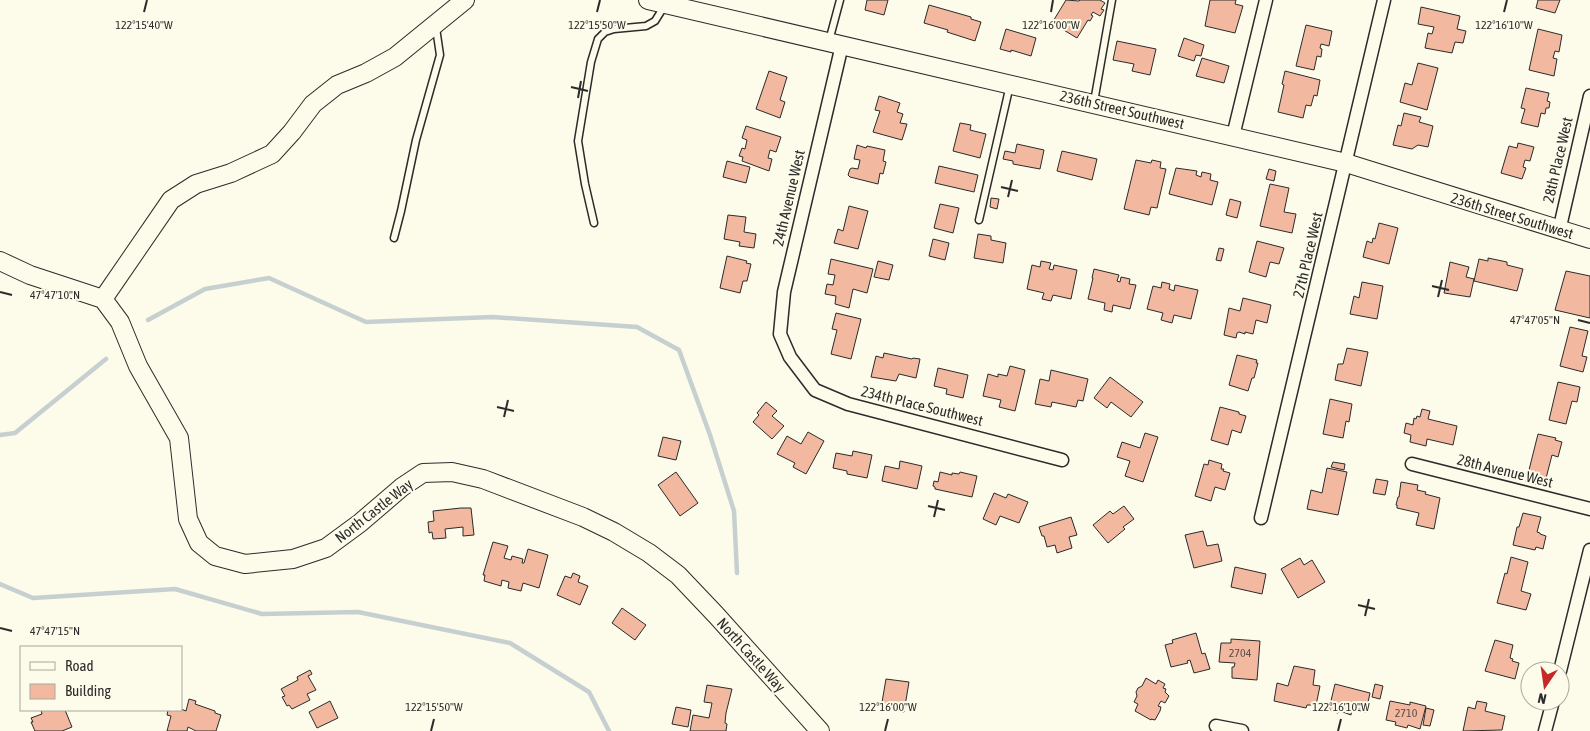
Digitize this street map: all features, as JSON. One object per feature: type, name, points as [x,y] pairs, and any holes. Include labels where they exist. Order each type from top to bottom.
[{"type":"street","points":[[0,261],[30,275],[103,299],[172,200],[196,184],[231,173],[272,154],[292,132],[313,104],[337,85],[366,73],[395,56],[465,0]]},
{"type":"street","points":[[1233,136],[1266,0]]},
{"type":"street","name":"27th Place West","points":[[1262,518],[1384,0]]},
{"type":"street","name":"236th Street Southwest","points":[[657,2],[1346,163],[1559,231],[1590,239]]},
{"type":"street","name":"24th Avenue West","points":[[790,357],[780,334],[784,292],[836,44]]},
{"type":"street","name":"28th Place West","points":[[1559,231],[1590,96]]},
{"type":"street","name":"North Castle Way","points":[[103,299],[120,322],[138,366],[178,438],[188,519],[199,543],[215,556],[245,564],[293,559],[326,548],[360,524],[402,487],[423,473],[452,472],[483,479],[599,524],[656,558],[678,575],[703,601],[820,731]]},
{"type":"street","name":"234th Place Southwest","points":[[790,357],[815,390],[848,404],[1062,460]]},
{"type":"street","name":"28th Avenue West","points":[[1412,464],[1590,509]]},
{"type":"street","points":[[1562,661],[1590,550]]},
{"type":"street","points":[[1545,731],[1550,711]]},
{"type":"street","points":[[1216,726],[1242,731]]},
{"type":"lane","points":[[836,44],[840,0]]},
{"type":"lane","points":[[1094,104],[1112,0]]},
{"type":"lane","points":[[594,223],[578,141],[591,62],[598,39],[605,32],[614,29],[646,26],[655,21],[657,2]]},
{"type":"lane","points":[[394,238],[416,140],[440,55],[435,24]]},
{"type":"lane","points":[[979,220],[1010,84]]},
{"type":"building","points":[[867,0],[888,0],[884,15],[865,10]]},
{"type":"building","points":[[1066,0],[1100,0],[1105,3],[1101,9],[1104,10],[1100,16],[1093,12],[1090,21],[1088,20],[1077,38],[1052,23]]},
{"type":"building","points":[[1210,0],[1236,0],[1235,4],[1243,6],[1235,33],[1205,26]]},
{"type":"building","points":[[1538,0],[1560,0],[1555,13],[1536,8]]},
{"type":"building","points":[[929,5],[971,17],[971,19],[981,22],[975,41],[924,23]]},
{"type":"building","points":[[1421,7],[1460,16],[1457,29],[1466,31],[1463,43],[1455,42],[1452,53],[1425,48],[1428,33],[1432,34],[1434,27],[1418,24]]},
{"type":"building","points":[[1306,25],[1332,31],[1329,46],[1321,44],[1321,57],[1317,56],[1314,70],[1296,66]]},
{"type":"building","points":[[1006,29],[1036,38],[1031,56],[1000,49]]},
{"type":"building","points":[[1538,29],[1562,35],[1559,52],[1555,51],[1553,58],[1557,59],[1554,76],[1529,70]]},
{"type":"building","points":[[1184,38],[1204,45],[1201,56],[1196,55],[1194,61],[1178,56]]},
{"type":"building","points":[[1117,41],[1156,49],[1150,75],[1132,71],[1134,64],[1113,60]]},
{"type":"building","points":[[1202,58],[1229,66],[1224,83],[1196,76]]},
{"type":"building","points":[[1418,63],[1438,68],[1427,110],[1400,102],[1405,83],[1412,85]]},
{"type":"building","points":[[769,71],[787,77],[780,100],[785,102],[780,118],[756,109]]},
{"type":"building","points":[[1285,71],[1320,80],[1317,96],[1314,95],[1311,106],[1306,105],[1303,118],[1278,112]]},
{"type":"building","points":[[1526,88],[1549,93],[1547,101],[1550,102],[1549,108],[1546,108],[1545,114],[1541,113],[1538,127],[1521,123],[1525,109],[1521,108]]},
{"type":"building","points":[[879,96],[900,103],[897,112],[903,114],[900,123],[907,124],[902,140],[873,132],[880,111],[875,110]]},
{"type":"building","points":[[1404,113],[1421,117],[1419,122],[1433,126],[1428,147],[1418,145],[1412,149],[1393,145],[1398,125],[1401,126]]},
{"type":"building","points":[[960,123],[971,125],[970,130],[986,134],[980,158],[953,151]]},
{"type":"building","points":[[746,126],[781,137],[776,152],[770,150],[768,158],[772,159],[769,171],[742,161],[743,157],[739,156],[742,148],[745,149],[747,140],[742,138]]},
{"type":"building","points":[[1518,143],[1534,147],[1530,161],[1525,160],[1523,167],[1526,168],[1522,179],[1501,173],[1509,146],[1517,148]]},
{"type":"building","points":[[1017,144],[1044,150],[1040,169],[1013,164],[1013,161],[1003,159],[1005,151],[1015,153]]},
{"type":"building","points":[[857,145],[885,150],[883,161],[886,162],[883,174],[880,173],[878,184],[848,175],[850,169],[858,169],[860,160],[854,159]]},
{"type":"building","points":[[1062,151],[1097,159],[1092,180],[1057,171]]},
{"type":"building","points":[[1136,160],[1151,163],[1152,160],[1161,162],[1160,168],[1166,169],[1157,208],[1151,207],[1149,215],[1124,209]]},
{"type":"building","points":[[727,161],[750,167],[746,183],[723,177]]},
{"type":"building","points":[[939,166],[978,175],[974,192],[935,183]]},
{"type":"building","points":[[1176,168],[1197,171],[1196,175],[1201,177],[1202,172],[1211,174],[1210,180],[1218,182],[1212,205],[1169,194]]},
{"type":"building","points":[[1269,169],[1276,171],[1274,181],[1266,179]]},
{"type":"building","points":[[1270,184],[1289,188],[1284,212],[1296,214],[1292,233],[1260,226]]},
{"type":"building","points":[[991,198],[999,199],[997,209],[990,207]]},
{"type":"building","points":[[1230,199],[1241,202],[1237,218],[1226,215]]},
{"type":"building","points":[[940,204],[959,208],[953,233],[934,228]]},
{"type":"building","points":[[849,206],[868,211],[858,249],[834,243],[838,229],[843,231]]},
{"type":"building","points":[[728,215],[746,217],[744,232],[756,234],[754,248],[739,246],[740,242],[724,239]]},
{"type":"building","points":[[1379,223],[1398,228],[1389,264],[1363,257],[1367,241],[1372,243],[1373,238],[1375,239]]},
{"type":"building","points":[[978,234],[991,236],[991,240],[1006,243],[1003,263],[974,258]]},
{"type":"building","points":[[933,239],[949,243],[945,260],[929,256]]},
{"type":"building","points":[[1257,241],[1284,248],[1279,264],[1270,262],[1266,277],[1249,272]]},
{"type":"building","points":[[1219,248],[1224,249],[1221,261],[1216,260]]},
{"type":"building","points":[[727,256],[747,261],[746,263],[751,264],[747,281],[743,281],[740,293],[720,288]]},
{"type":"building","points":[[1488,258],[1507,262],[1507,265],[1523,269],[1517,291],[1474,281],[1479,259],[1488,261]]},
{"type":"building","points":[[831,259],[873,269],[867,293],[853,289],[849,308],[835,304],[836,296],[825,294],[827,284],[833,285],[835,275],[828,274]]},
{"type":"building","points":[[878,261],[893,265],[889,280],[874,277]]},
{"type":"building","points":[[1041,261],[1051,263],[1049,269],[1053,270],[1054,265],[1077,270],[1071,299],[1053,295],[1051,301],[1042,299],[1044,293],[1027,289],[1032,265],[1040,267]]},
{"type":"building","points":[[1450,262],[1469,267],[1466,277],[1474,279],[1470,297],[1444,293]]},
{"type":"building","points":[[1094,269],[1119,275],[1117,281],[1120,282],[1121,277],[1130,279],[1129,284],[1136,285],[1130,309],[1113,305],[1112,312],[1104,310],[1105,303],[1088,299]]},
{"type":"building","points":[[1566,271],[1590,276],[1590,318],[1555,310]]},
{"type":"building","points":[[1162,282],[1170,284],[1169,289],[1174,291],[1175,285],[1198,290],[1191,319],[1174,315],[1172,323],[1161,320],[1163,313],[1147,309],[1153,286],[1161,288]]},
{"type":"building","points":[[1362,282],[1383,286],[1377,319],[1350,314],[1354,296],[1359,298]]},
{"type":"building","points":[[1243,298],[1271,305],[1267,323],[1256,320],[1253,334],[1239,332],[1236,338],[1224,335],[1229,308],[1240,311]]},
{"type":"building","points":[[836,313],[861,319],[851,359],[831,354],[837,330],[832,329]]},
{"type":"building","points":[[1570,327],[1588,331],[1582,356],[1587,357],[1583,372],[1560,366]]},
{"type":"building","points":[[1347,348],[1368,352],[1361,386],[1335,380],[1338,364],[1343,364]]},
{"type":"building","points":[[884,353],[920,359],[916,378],[899,374],[896,381],[871,377],[876,356],[883,358]]},
{"type":"building","points":[[1237,355],[1257,360],[1256,363],[1258,363],[1248,391],[1229,385]]},
{"type":"building","points":[[1010,366],[1025,370],[1015,411],[999,407],[1001,400],[983,396],[988,374],[998,377],[998,374],[1007,376]]},
{"type":"building","points":[[938,368],[968,375],[963,398],[946,394],[947,389],[934,386]]},
{"type":"building","points":[[1051,370],[1088,379],[1083,401],[1078,400],[1076,407],[1052,402],[1051,407],[1035,404],[1040,379],[1049,381]]},
{"type":"building","points":[[1110,377],[1143,402],[1131,417],[1111,402],[1107,408],[1094,398]]},
{"type":"building","points":[[1558,382],[1580,387],[1577,402],[1572,401],[1566,424],[1549,420]]},
{"type":"building","points":[[1330,399],[1352,404],[1349,422],[1346,421],[1343,438],[1323,434]]},
{"type":"building","points":[[766,402],[777,411],[772,416],[784,426],[772,439],[753,422],[759,415],[757,413]]},
{"type":"building","points":[[1220,407],[1246,416],[1241,433],[1232,430],[1228,445],[1211,440]]},
{"type":"building","points":[[1422,409],[1430,411],[1428,419],[1457,426],[1453,445],[1427,439],[1426,446],[1410,442],[1411,435],[1404,433],[1406,423],[1413,425],[1414,418],[1420,417]]},
{"type":"building","points":[[808,432],[824,441],[806,474],[793,467],[795,463],[777,454],[787,436],[801,444]]},
{"type":"building","points":[[1145,433],[1158,437],[1143,482],[1125,476],[1130,461],[1117,457],[1122,442],[1140,448]]},
{"type":"building","points":[[1538,434],[1556,438],[1555,440],[1562,442],[1558,457],[1552,455],[1544,486],[1526,482]]},
{"type":"building","points":[[663,437],[681,441],[676,460],[658,456]]},
{"type":"building","points":[[853,451],[872,455],[867,478],[847,474],[847,471],[833,468],[836,453],[852,456]]},
{"type":"building","points":[[1209,460],[1222,464],[1221,469],[1230,473],[1225,490],[1215,487],[1211,501],[1195,496],[1204,464],[1208,465]]},
{"type":"building","points":[[900,461],[922,466],[917,489],[882,481],[885,466],[899,469]]},
{"type":"building","points":[[1333,462],[1345,464],[1344,470],[1331,467]]},
{"type":"building","points":[[1327,468],[1347,472],[1338,515],[1307,509],[1311,490],[1322,493]]},
{"type":"building","points":[[676,472],[698,503],[680,516],[658,485]]},
{"type":"building","points":[[940,472],[952,475],[952,473],[959,474],[960,472],[977,476],[972,497],[935,489],[933,486],[934,481],[938,482]]},
{"type":"building","points":[[1376,479],[1388,481],[1385,495],[1373,493]]},
{"type":"building","points":[[1401,482],[1418,485],[1417,490],[1440,498],[1434,529],[1416,525],[1419,513],[1397,508]]},
{"type":"building","points":[[994,493],[1006,498],[1008,494],[1028,502],[1019,523],[1000,516],[996,525],[983,519]]},
{"type":"building","points":[[1124,506],[1134,519],[1123,527],[1125,529],[1108,543],[1093,525],[1110,511],[1113,514]]},
{"type":"building","points":[[471,508],[474,535],[463,536],[463,527],[445,529],[446,538],[433,539],[432,532],[429,533],[428,522],[434,521],[433,511]]},
{"type":"building","points":[[1523,513],[1541,517],[1537,532],[1546,536],[1543,549],[1536,547],[1535,550],[1513,545],[1517,527],[1519,527]]},
{"type":"building","points":[[1071,517],[1077,535],[1069,537],[1072,548],[1057,553],[1055,545],[1047,547],[1039,527]]},
{"type":"building","points":[[1203,531],[1207,546],[1218,544],[1222,561],[1194,568],[1185,535]]},
{"type":"building","points":[[493,542],[508,546],[504,558],[511,560],[512,556],[523,559],[522,563],[524,563],[528,549],[548,555],[539,588],[523,583],[521,591],[508,588],[509,582],[502,580],[501,586],[484,581],[485,575],[483,575]]},
{"type":"building","points":[[1511,557],[1528,562],[1521,591],[1531,594],[1526,610],[1497,603]]},
{"type":"building","points":[[1300,558],[1304,565],[1312,560],[1325,582],[1298,598],[1281,569]]},
{"type":"building","points":[[1235,567],[1266,574],[1262,594],[1231,587]]},
{"type":"building","points":[[573,573],[580,576],[578,582],[588,586],[580,605],[557,595],[565,576],[571,578]]},
{"type":"building","points":[[622,608],[646,625],[635,640],[612,623]]},
{"type":"building","points":[[1196,633],[1202,654],[1205,653],[1210,669],[1194,673],[1190,660],[1187,661],[1188,663],[1171,667],[1165,645],[1173,643],[1172,640]]},
{"type":"building","points":[[1231,639],[1260,641],[1257,680],[1232,678],[1232,667],[1234,667],[1235,663],[1219,662],[1221,643],[1231,643]]},
{"type":"building","points":[[1495,640],[1513,645],[1510,658],[1513,659],[1512,661],[1519,663],[1515,679],[1485,671]]},
{"type":"building","points":[[1294,666],[1315,670],[1313,685],[1320,686],[1316,705],[1307,705],[1306,708],[1274,701],[1277,683],[1288,686]]},
{"type":"building","points":[[310,670],[312,674],[308,676],[316,690],[307,694],[310,700],[292,709],[289,705],[287,706],[282,697],[285,696],[281,689],[298,680],[297,677]]},
{"type":"building","points":[[1146,678],[1156,684],[1158,680],[1165,684],[1163,688],[1166,689],[1165,692],[1169,696],[1165,703],[1161,701],[1158,706],[1161,707],[1155,720],[1151,720],[1135,711],[1138,704],[1134,702],[1137,696],[1136,692]]},
{"type":"building","points":[[886,679],[909,682],[904,712],[881,708]]},
{"type":"building","points":[[1335,684],[1370,693],[1366,712],[1352,709],[1351,715],[1340,711],[1338,713],[1333,712],[1329,709]]},
{"type":"building","points":[[1375,684],[1383,686],[1380,699],[1372,697]]},
{"type":"building","points":[[707,685],[732,689],[726,713],[726,731],[690,731],[693,715],[709,718],[712,703],[704,702]]},
{"type":"building","points":[[189,699],[196,701],[195,704],[221,715],[216,731],[196,731],[188,727],[187,731],[167,731],[171,716],[167,715],[168,711],[182,711],[182,709],[186,711]]},
{"type":"building","points":[[330,701],[338,718],[317,728],[309,712]]},
{"type":"building","points":[[1390,701],[1410,705],[1410,702],[1426,706],[1420,729],[1408,725],[1407,728],[1395,725],[1396,722],[1386,720]]},
{"type":"building","points":[[1477,701],[1487,703],[1485,711],[1505,716],[1502,730],[1463,731],[1468,707],[1475,709]]},
{"type":"building","points":[[676,707],[691,710],[688,727],[672,724]]},
{"type":"building","points":[[1426,708],[1434,710],[1430,726],[1423,725]]},
{"type":"building","points":[[41,711],[65,711],[72,727],[62,731],[35,731],[31,718],[42,714]]},
{"type":"waterway","points":[[148,320],[205,289],[269,278],[366,322],[492,317],[637,327],[679,350],[710,435],[734,511],[737,573]]},
{"type":"waterway","points":[[0,435],[15,433],[106,359]]},
{"type":"waterway","points":[[0,584],[33,598],[175,589],[262,614],[358,612],[510,643],[589,692],[609,731]]}]
